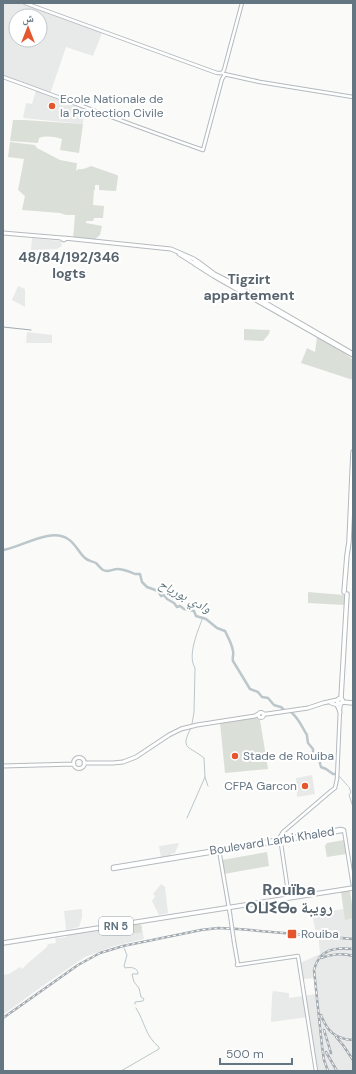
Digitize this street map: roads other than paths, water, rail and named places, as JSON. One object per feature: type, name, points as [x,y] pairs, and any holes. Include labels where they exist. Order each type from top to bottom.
[{"type":"highway","points":[[196,262],[336,345],[339,344],[352,354]]},
{"type":"highway","points":[[340,710],[343,704],[341,700],[345,593],[353,452]]},
{"type":"highway","points":[[345,593],[350,543],[353,481]]},
{"type":"highway","points":[[341,700],[353,702]]},
{"type":"highway","name":"RN 5","points":[[3,943],[353,887]]},
{"type":"main road","points":[[25,3],[223,75],[353,97]]},
{"type":"main road","points":[[3,77],[203,150],[242,3]]},
{"type":"main road","points":[[3,234],[168,248],[196,262]]},
{"type":"main road","points":[[294,710],[309,709],[341,700]]},
{"type":"main road","points":[[289,898],[280,837],[282,832],[334,788],[337,779],[341,700]]},
{"type":"main road","points":[[84,763],[113,763],[126,761],[136,757],[172,733],[188,726],[257,716],[261,718],[265,714],[308,708],[323,703],[341,700]]},
{"type":"main road","points":[[331,703],[337,706],[340,710]]},
{"type":"main road","points":[[74,764],[74,760],[78,758],[82,759],[84,763]]},
{"type":"main road","points":[[3,766],[74,764],[76,767],[80,768],[84,763]]},
{"type":"main road","name":"Boulevard Larbi Khaled","points":[[220,850],[113,869],[113,867],[220,850],[280,841],[341,829],[344,830],[353,887]]},
{"type":"main road","points":[[220,850],[238,965],[298,956],[316,1071]]},
{"type":"waterway","name":"وادي بورياح","points":[[3,550],[45,536],[61,536],[71,541],[85,558],[96,563],[103,570],[107,571],[120,569],[135,574],[140,574],[142,582],[147,587],[158,591],[161,596],[164,595],[177,607],[180,606],[184,609],[194,611],[196,616],[206,619],[217,628],[225,631],[232,648],[233,661],[250,689],[258,692],[262,697],[268,698],[274,705],[281,707],[284,710]]},
{"type":"waterway","points":[[192,724],[194,712],[195,668],[192,657],[196,636],[203,617]]},
{"type":"waterway","points":[[292,713],[299,720],[307,735]]},
{"type":"waterway","points":[[187,818],[205,777],[204,758],[186,744],[191,728]]},
{"type":"waterway","points":[[307,736],[308,743],[313,749],[315,756],[319,759],[321,767],[333,774],[336,774]]},
{"type":"waterway","points":[[338,775],[348,786]]},
{"type":"waterway","points":[[205,777],[208,786]]},
{"type":"waterway","points":[[349,787],[351,792],[349,795],[353,807]]},
{"type":"waterway","points":[[124,948],[127,955],[124,966],[125,968],[137,970],[138,974],[132,974],[134,982],[139,988],[141,997],[144,999],[143,1001],[135,1002],[135,1004]]},
{"type":"waterway","points":[[121,1071],[159,1049],[148,1034],[136,1008]]},
{"type":"tram line","points":[[3,327],[31,330]]},
{"type":"railway","points":[[3,1018],[78,965],[100,953],[123,946],[218,928],[353,939]]},
{"type":"railway","points":[[328,1071],[324,1060],[322,1046],[314,970],[316,963],[329,951],[340,948],[353,949]]},
{"type":"railway","points":[[321,958],[337,954],[353,956]]},
{"type":"railway","points":[[321,1015],[326,1026],[332,1033],[341,1038],[353,1040]]},
{"type":"railway","points":[[324,1030],[331,1053]]},
{"type":"railway","points":[[336,1037],[353,1060]]},
{"type":"railway","points":[[326,1052],[337,1071]]},
{"type":"place","name":"Ecole Nationale de la Protection Civile","points":[[52,106]]},
{"type":"place","name":"Stade de Rouiba","points":[[235,756]]},
{"type":"place","name":"CFPA Garcon","points":[[305,786]]},
{"type":"place","name":"Rouiba","points":[[292,934]]},
{"type":"district","name":"48/84/192/346 logts","points":[[69,266]]},
{"type":"district","name":"Tigzirt appartement","points":[[249,288]]},
{"type":"district","name":"Rouïba ⵔⵡⵉⴱⴰ رويبة","points":[[289,898]]}]
